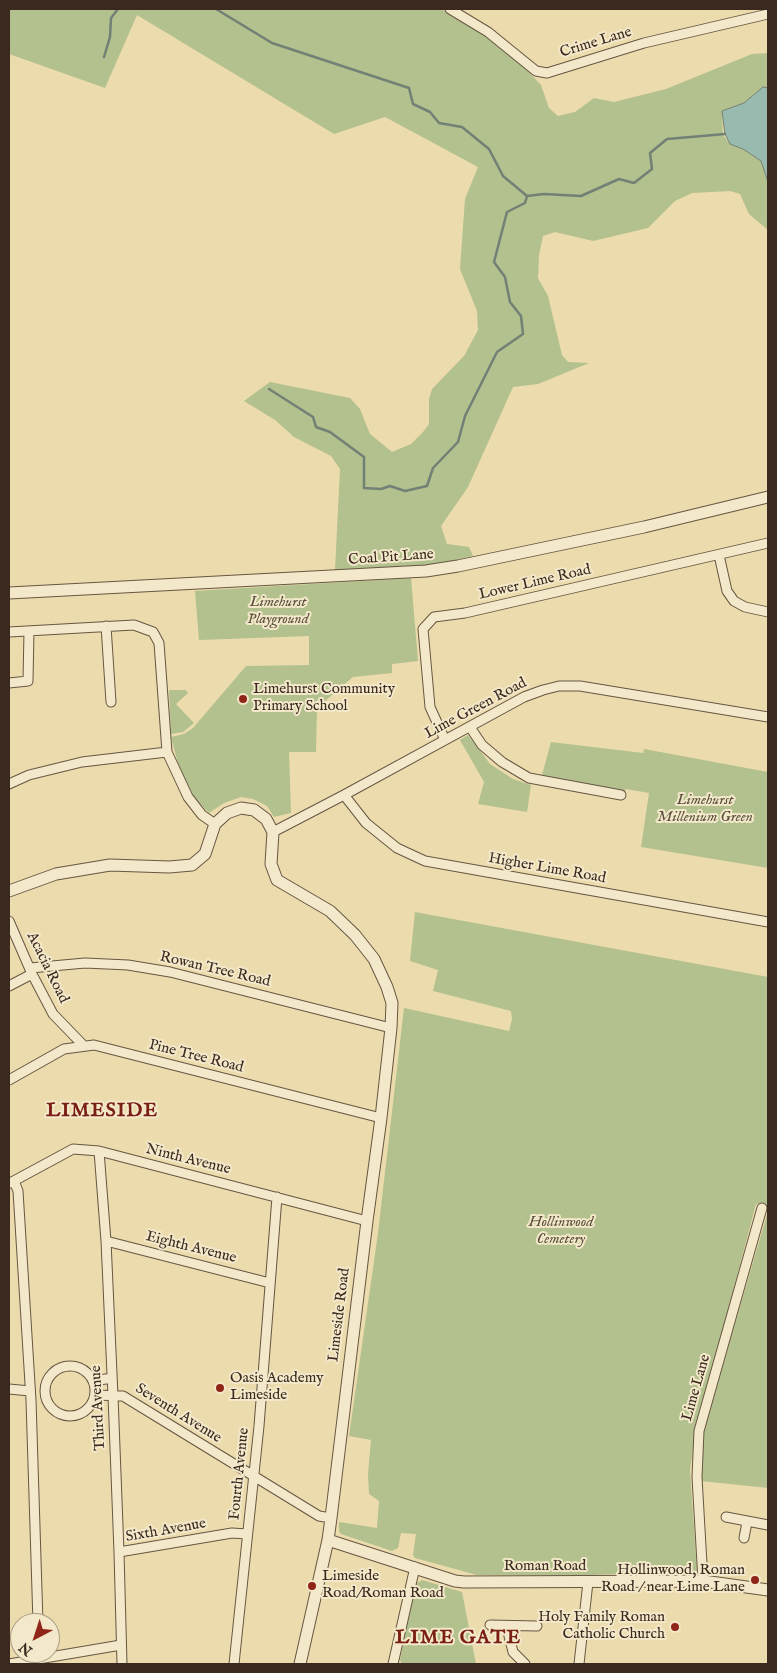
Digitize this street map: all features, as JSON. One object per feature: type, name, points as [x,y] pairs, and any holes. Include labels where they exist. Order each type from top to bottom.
[{"type":"street","name":"Crime Lane","points":[[450,9],[488,32],[536,71],[547,73],[644,43],[768,14]]},
{"type":"street","name":"Coal Pit Lane","points":[[9,593],[426,571],[644,527],[768,497]]},
{"type":"street","name":"Lower Lime Road","points":[[445,740],[430,707],[423,628],[434,617],[465,613],[768,543]]},
{"type":"street","points":[[718,555],[727,591],[734,601],[745,607],[768,612]]},
{"type":"street","points":[[9,632],[134,624],[153,632],[159,643],[168,752],[188,797],[202,815],[215,824]]},
{"type":"street","points":[[106,626],[111,702]]},
{"type":"street","points":[[9,683],[28,681],[29,631]]},
{"type":"street","name":"Lime Green Road","points":[[273,832],[524,697],[559,686],[580,686],[768,717]]},
{"type":"street","points":[[470,727],[482,745],[502,762],[528,778],[621,795]]},
{"type":"street","points":[[9,784],[29,775],[82,762],[168,752]]},
{"type":"street","name":"Higher Lime Road","points":[[344,795],[366,823],[397,848],[425,862],[768,922]]},
{"type":"street","points":[[9,891],[56,874],[110,865],[169,866],[192,864],[205,854],[215,824],[227,813],[241,808],[254,810],[266,819],[273,832]]},
{"type":"street","name":"Limeside Road","points":[[273,832],[271,864],[275,876],[283,885],[330,911],[355,935],[374,959],[392,1003],[381,1118],[328,1540],[300,1664]]},
{"type":"street","name":"Acacia Road","points":[[9,921],[53,1014],[84,1046]]},
{"type":"street","name":"Rowan Tree Road","points":[[31,971],[85,963],[128,965],[170,972],[391,1028]]},
{"type":"street","points":[[9,986],[31,971]]},
{"type":"street","name":"Pine Tree Road","points":[[9,1080],[64,1049],[94,1045],[381,1118]]},
{"type":"street","name":"Ninth Avenue","points":[[11,1182],[73,1149],[99,1151],[367,1221]]},
{"type":"street","name":"Third Avenue","points":[[99,1151],[106,1241],[113,1396],[122,1664]]},
{"type":"street","points":[[11,1182],[18,1191],[30,1396],[38,1613]]},
{"type":"street","name":"Fourth Avenue","points":[[234,1664],[259,1426],[278,1197]]},
{"type":"street","name":"Lime Lane","points":[[703,1581],[697,1477],[699,1431],[762,1208]]},
{"type":"street","name":"Eighth Avenue","points":[[106,1241],[270,1283]]},
{"type":"street","points":[[66,1366],[77,1366],[91,1376],[95,1395],[88,1409],[73,1416],[59,1414],[47,1402],[44,1391],[46,1382],[50,1374],[57,1369],[66,1366]]},
{"type":"street","points":[[93,1381],[112,1378]]},
{"type":"street","points":[[29,1380],[46,1382]]},
{"type":"street","points":[[9,1389],[47,1402]]},
{"type":"street","name":"Seventh Avenue","points":[[95,1395],[123,1396],[319,1516],[331,1518]]},
{"type":"street","points":[[726,1517],[768,1526]]},
{"type":"street","points":[[744,1538],[747,1522]]},
{"type":"street","name":"Sixth Avenue","points":[[119,1552],[232,1533],[247,1534]]},
{"type":"street","name":"Roman Road","points":[[328,1540],[455,1581],[703,1581],[768,1590]]},
{"type":"street","points":[[393,1664],[415,1568]]},
{"type":"street","points":[[579,1664],[588,1582]]},
{"type":"street","points":[[490,1625],[537,1626]]},
{"type":"street","points":[[509,1626],[510,1643],[513,1652],[524,1664]]},
{"type":"street","points":[[60,1653],[121,1645]]},
{"type":"green space","points":[[9,9],[441,9],[484,34],[522,65],[541,85],[549,108],[558,116],[575,112],[594,98],[614,102],[666,89],[752,54],[768,53],[768,88],[763,87],[744,103],[722,111],[723,135],[730,144],[743,149],[761,161],[768,182],[768,230],[749,214],[740,194],[730,191],[692,193],[675,201],[648,228],[593,241],[555,232],[543,236],[539,255],[538,278],[548,296],[562,355],[568,362],[589,363],[538,384],[513,387],[468,487],[441,526],[447,544],[469,547],[473,556],[422,568],[335,570],[340,469],[331,456],[294,437],[275,420],[244,401],[270,382],[350,398],[360,409],[370,434],[392,452],[411,444],[423,432],[429,424],[429,399],[432,389],[464,356],[478,330],[477,311],[460,269],[465,199],[478,167],[385,117],[334,134],[137,15],[105,88],[9,54]]},
{"type":"green space","name":"Limehurst Community Primary School","points":[[411,578],[418,661],[392,664],[392,673],[353,677],[317,708],[316,752],[289,752],[291,813],[274,817],[267,806],[253,799],[241,797],[224,803],[209,813],[195,798],[180,771],[171,737],[184,734],[193,728],[246,666],[309,665],[309,636],[199,640],[195,591]]},
{"type":"green space","points":[[169,690],[186,690],[188,693],[176,704],[194,723],[183,732],[171,734]]},
{"type":"green space","points":[[468,735],[490,764],[513,779],[531,785],[527,812],[478,804],[484,782],[460,740]]},
{"type":"green space","name":"Limehurst Millenium Green","points":[[551,742],[643,753],[644,749],[768,772],[768,868],[641,847],[649,793],[626,789],[625,793],[542,775]]},
{"type":"green space","name":"Hollinwood Cemetery","points":[[415,912],[768,977],[768,1207],[756,1204],[696,1431],[690,1470],[697,1571],[589,1575],[477,1575],[415,1558],[413,1555],[416,1534],[401,1533],[398,1548],[392,1551],[341,1534],[339,1531],[339,1522],[377,1528],[379,1501],[369,1494],[368,1474],[371,1440],[349,1436],[378,1233],[404,1008],[509,1031],[512,1019],[511,1011],[433,991],[438,970],[410,961]]},
{"type":"green space","points":[[768,1211],[768,1488],[701,1481],[702,1436]]},
{"type":"green space","points":[[422,1580],[462,1592],[476,1664],[402,1664],[400,1660],[415,1584]]},
{"type":"water","points":[[763,87],[768,88],[768,182],[761,161],[743,149],[730,144],[725,134],[722,111],[744,103]]},
{"type":"waterway","points":[[104,57],[110,37],[111,18],[118,9]]},
{"type":"waterway","points":[[216,9],[272,43],[409,88],[413,104],[430,112],[439,123],[462,127],[489,149],[503,176],[527,196],[544,194],[581,196],[619,179],[634,183],[652,169],[650,153],[667,139],[725,134]]},
{"type":"waterway","points":[[269,389],[313,417],[316,427],[330,432],[364,457],[364,488],[381,489],[390,486],[405,491],[427,486],[433,468],[458,442],[465,416],[497,352],[523,334],[521,316],[510,302],[505,277],[494,262],[507,212],[525,203],[527,196]]},
{"type":"place","name":"Limehurst Community Primary School","points":[[243,699]]},
{"type":"place","name":"Oasis Academy Limeside","points":[[220,1388]]},
{"type":"place","name":"Hollinwood, Roman Road / near Lime Lane","points":[[755,1580]]},
{"type":"place","name":"Limeside Road/Roman Road","points":[[312,1586]]},
{"type":"place","name":"Holy Family Roman Catholic Church","points":[[675,1627]]},
{"type":"district","name":"LIMESIDE","points":[[102,1112]]},
{"type":"district","name":"LIME GATE","points":[[458,1639]]},
{"type":"park label","name":"Limehurst Playground","points":[[278,612]]}]
